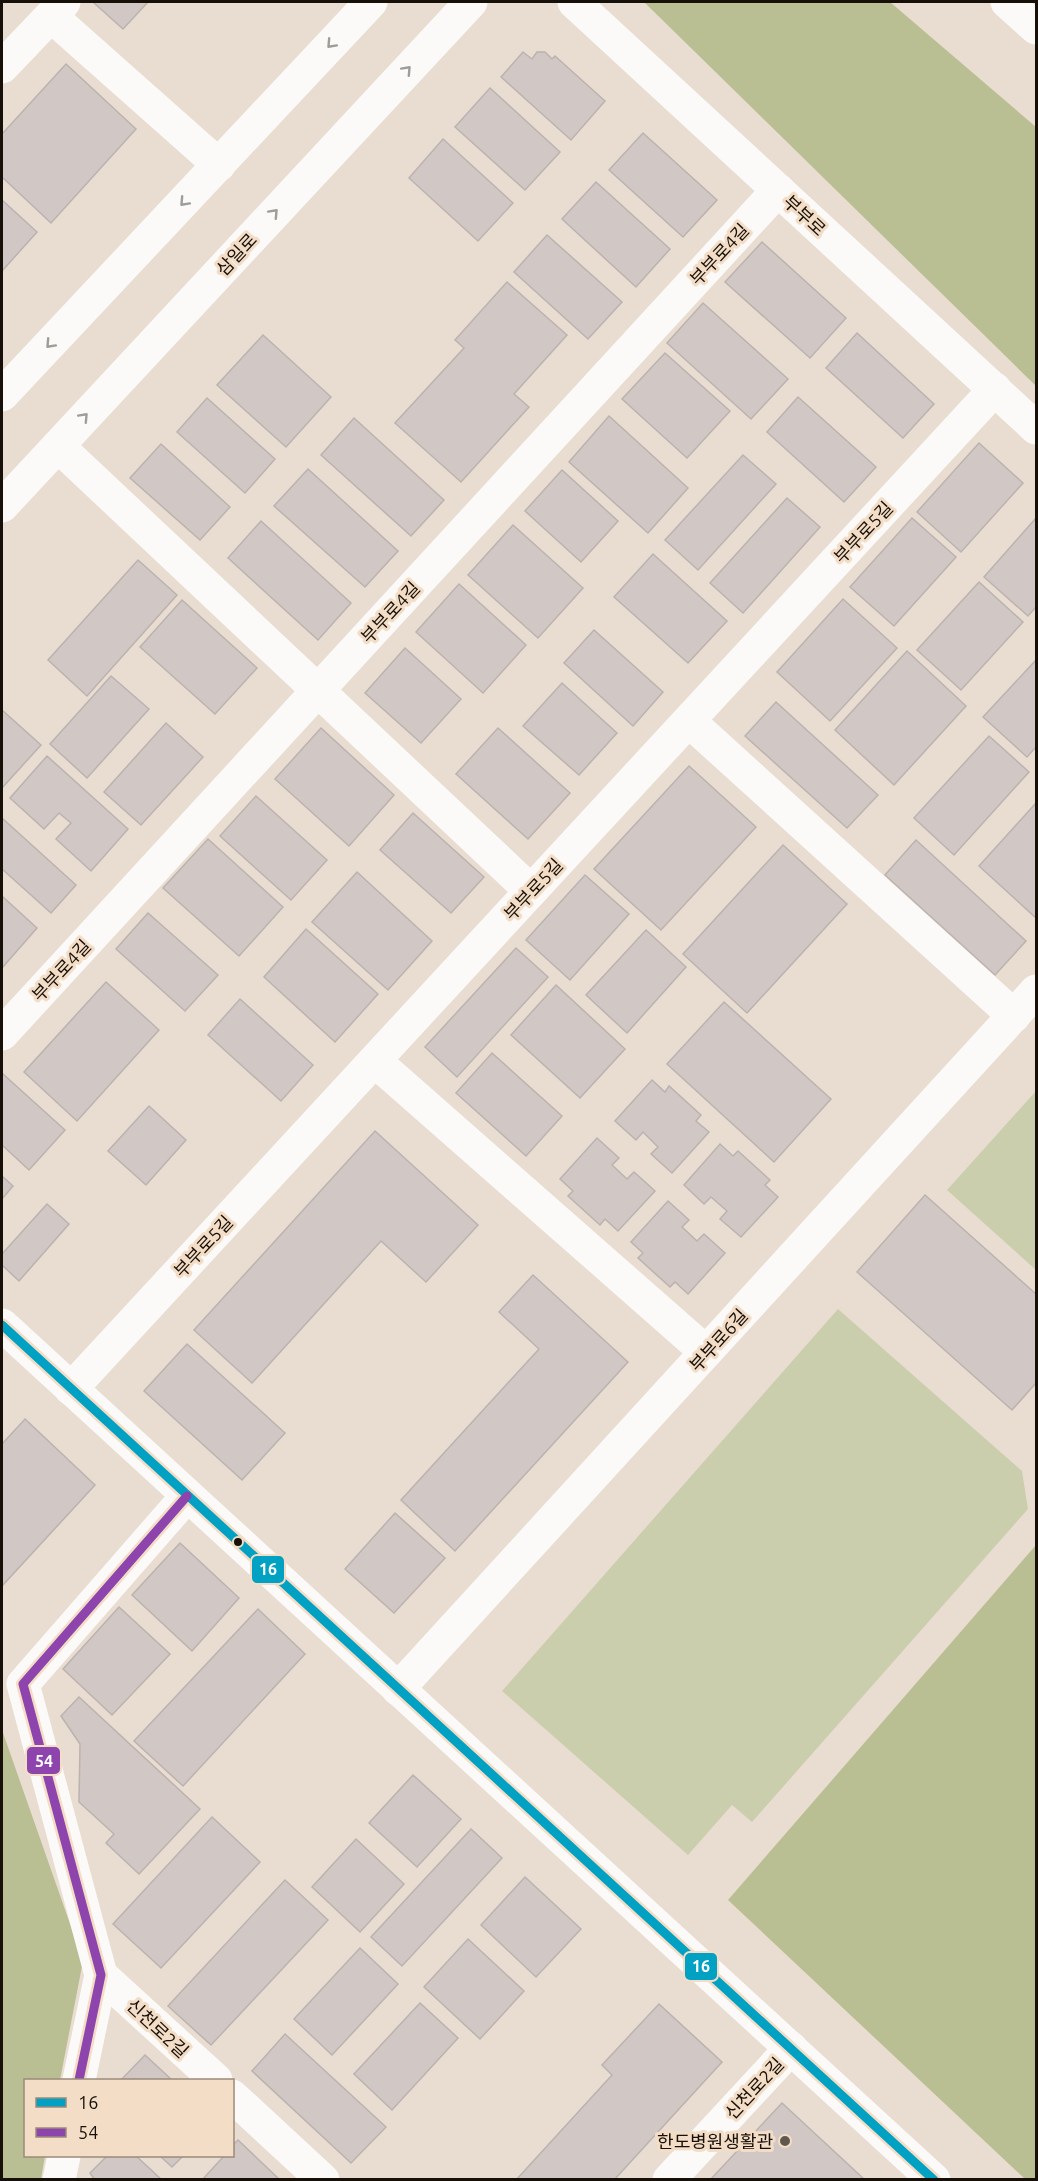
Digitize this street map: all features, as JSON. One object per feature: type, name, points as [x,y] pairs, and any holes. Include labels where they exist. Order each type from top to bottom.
[{"type":"street","points":[[2,395],[371,2]]},
{"type":"street","name":"삼일로","points":[[2,506],[471,2]]},
{"type":"street","name":"부부로","points":[[574,2],[1036,428]]},
{"type":"street","points":[[1007,2],[1036,28]]},
{"type":"street","points":[[2,67],[57,9],[219,165]]},
{"type":"street","name":"부부로4길","points":[[2,1034],[778,190]]},
{"type":"street","name":"부부로5길","points":[[71,1389],[994,389]]},
{"type":"street","points":[[57,446],[531,891]]},
{"type":"street","points":[[689,721],[1014,1016]]},
{"type":"street","name":"부부로6길","points":[[398,1689],[1036,991]]},
{"type":"street","points":[[375,1060],[706,1352]]},
{"type":"street","points":[[2,1325],[934,2180]]},
{"type":"street","points":[[79,2079],[101,1975],[23,1684],[188,1496]]},
{"type":"street","name":"신천로2길","points":[[101,1975],[215,2079]]},
{"type":"street","name":"신천로2길","points":[[669,2180],[791,2048]]},
{"type":"street","points":[[234,2098],[323,2180]]},
{"type":"street","points":[[59,2180],[64,2157]]},
{"type":"green space","points":[[644,2],[890,2],[1036,127],[1036,386]]},
{"type":"green space","points":[[1036,1091],[1036,1270],[947,1190]]},
{"type":"green space","points":[[838,1309],[1022,1471],[1028,1509],[752,1822],[732,1805],[688,1855],[502,1691]]},
{"type":"green space","points":[[1036,1545],[1036,2179],[1026,2180],[728,1900]]},
{"type":"green space","points":[[2,1730],[83,1961],[60,2079],[24,2079],[24,2157],[45,2157],[41,2179],[2,2179]]},
{"type":"building","points":[[93,2],[148,2],[123,29]]},
{"type":"building","points":[[523,52],[532,59],[537,52],[545,52],[552,59],[555,56],[605,101],[571,140],[501,77]]},
{"type":"building","points":[[66,64],[136,129],[51,223],[2,177],[2,134]]},
{"type":"building","points":[[490,88],[560,152],[525,190],[455,127]]},
{"type":"building","points":[[643,133],[717,200],[683,237],[609,170]]},
{"type":"building","points":[[443,139],[513,203],[478,241],[409,178]]},
{"type":"building","points":[[596,182],[670,249],[636,287],[562,219]]},
{"type":"building","points":[[2,200],[37,232],[2,271]]},
{"type":"building","points":[[547,235],[622,302],[588,339],[514,272]]},
{"type":"building","points":[[762,242],[846,318],[810,358],[725,282]]},
{"type":"building","points":[[507,282],[567,335],[514,394],[529,407],[461,482],[395,423],[464,348],[455,340]]},
{"type":"building","points":[[703,303],[788,379],[751,419],[667,343]]},
{"type":"building","points":[[857,333],[934,404],[903,438],[826,368]]},
{"type":"building","points":[[263,335],[331,397],[286,447],[217,385]]},
{"type":"building","points":[[665,353],[730,411],[687,458],[622,399]]},
{"type":"building","points":[[798,397],[876,467],[844,502],[767,432]]},
{"type":"building","points":[[207,398],[275,459],[245,493],[177,432]]},
{"type":"building","points":[[609,416],[688,488],[648,533],[569,462]]},
{"type":"building","points":[[354,418],[444,500],[411,536],[321,455]]},
{"type":"building","points":[[979,443],[1023,483],[961,552],[917,512]]},
{"type":"building","points":[[161,444],[230,507],[200,540],[130,478]]},
{"type":"building","points":[[743,455],[776,484],[698,570],[665,540]]},
{"type":"building","points":[[308,469],[398,551],[365,587],[274,506]]},
{"type":"building","points":[[562,470],[618,521],[581,562],[525,511]]},
{"type":"building","points":[[787,498],[820,527],[743,613],[710,583]]},
{"type":"building","points":[[912,518],[956,557],[894,626],[850,587]]},
{"type":"building","points":[[1036,518],[1036,607],[1028,616],[984,577]]},
{"type":"building","points":[[261,521],[351,603],[318,640],[228,558]]},
{"type":"building","points":[[513,525],[583,588],[538,638],[468,575]]},
{"type":"building","points":[[653,554],[727,621],[688,663],[614,597]]},
{"type":"building","points":[[138,560],[177,595],[87,696],[48,660]]},
{"type":"building","points":[[979,582],[1023,622],[961,690],[917,650]]},
{"type":"building","points":[[459,584],[526,645],[483,693],[416,632]]},
{"type":"building","points":[[843,599],[897,648],[830,721],[777,672]]},
{"type":"building","points":[[182,600],[257,668],[215,714],[140,647]]},
{"type":"building","points":[[594,630],[663,692],[633,726],[564,663]]},
{"type":"building","points":[[405,648],[461,699],[421,743],[365,693]]},
{"type":"building","points":[[907,651],[966,706],[894,785],[835,730]]},
{"type":"building","points":[[1036,660],[1036,747],[1027,757],[983,717]]},
{"type":"building","points":[[111,676],[149,709],[87,778],[50,744]]},
{"type":"building","points":[[562,683],[617,733],[579,775],[523,726]]},
{"type":"building","points":[[776,702],[878,795],[847,828],[745,736]]},
{"type":"building","points":[[2,710],[41,745],[2,788]]},
{"type":"building","points":[[166,723],[203,757],[141,825],[104,792]]},
{"type":"building","points":[[321,728],[394,795],[349,846],[275,779]]},
{"type":"building","points":[[498,728],[570,793],[528,839],[456,774]]},
{"type":"building","points":[[989,736],[1029,772],[954,855],[914,818]]},
{"type":"building","points":[[47,756],[128,829],[91,871],[56,839],[71,823],[59,813],[44,829],[10,798]]},
{"type":"building","points":[[689,766],[756,827],[661,930],[594,869]]},
{"type":"building","points":[[256,796],[327,860],[291,900],[220,836]]},
{"type":"building","points":[[1036,803],[1036,918],[979,866]]},
{"type":"building","points":[[413,813],[484,877],[451,913],[380,850]]},
{"type":"building","points":[[2,818],[76,885],[51,913],[2,869]]},
{"type":"building","points":[[208,839],[283,907],[239,956],[163,888]]},
{"type":"building","points":[[916,840],[1026,941],[995,975],[885,875]]},
{"type":"building","points":[[783,845],[847,904],[747,1013],[683,954]]},
{"type":"building","points":[[357,872],[432,941],[388,990],[312,922]]},
{"type":"building","points":[[585,875],[629,914],[570,980],[526,940]]},
{"type":"building","points":[[2,898],[37,928],[2,968]]},
{"type":"building","points":[[148,913],[218,975],[185,1011],[116,949]]},
{"type":"building","points":[[306,929],[378,994],[335,1042],[264,977]]},
{"type":"building","points":[[646,930],[686,967],[627,1033],[586,995]]},
{"type":"building","points":[[516,948],[548,977],[457,1077],[425,1047]]},
{"type":"building","points":[[106,982],[159,1030],[77,1121],[24,1072]]},
{"type":"building","points":[[556,985],[625,1049],[580,1098],[511,1035]]},
{"type":"building","points":[[240,999],[313,1065],[281,1101],[208,1035]]},
{"type":"building","points":[[724,1002],[831,1099],[774,1162],[667,1064]]},
{"type":"building","points":[[492,1053],[562,1116],[526,1156],[456,1093]]},
{"type":"building","points":[[3,1074],[65,1130],[29,1170],[2,1145]]},
{"type":"building","points":[[652,1080],[665,1092],[669,1086],[701,1115],[696,1121],[709,1132],[672,1173],[651,1154],[658,1147],[643,1132],[636,1140],[615,1121]]},
{"type":"building","points":[[149,1106],[186,1140],[146,1185],[108,1151]]},
{"type":"building","points":[[375,1131],[478,1225],[426,1282],[381,1241],[252,1383],[194,1330]]},
{"type":"building","points":[[597,1138],[619,1158],[612,1165],[627,1179],[634,1172],[655,1191],[618,1231],[605,1219],[600,1225],[568,1196],[573,1191],[560,1179]]},
{"type":"building","points":[[720,1144],[733,1156],[738,1151],[770,1180],[765,1185],[778,1197],[741,1237],[720,1219],[727,1211],[711,1197],[704,1204],[684,1185]]},
{"type":"building","points":[[2,1176],[13,1186],[2,1199]]},
{"type":"building","points":[[925,1195],[1036,1294],[1036,1383],[1012,1410],[857,1272]]},
{"type":"building","points":[[668,1201],[689,1220],[682,1227],[697,1241],[704,1234],[725,1253],[688,1294],[675,1282],[670,1287],[638,1258],[643,1253],[631,1242]]},
{"type":"building","points":[[47,1204],[69,1224],[19,1281],[2,1265],[2,1254]]},
{"type":"building","points":[[533,1275],[628,1362],[455,1551],[401,1500],[539,1349],[499,1312]]},
{"type":"building","points":[[187,1344],[285,1433],[242,1480],[144,1391]]},
{"type":"building","points":[[25,1419],[95,1485],[2,1586],[2,1444]]},
{"type":"building","points":[[395,1513],[445,1558],[394,1613],[345,1569]]},
{"type":"building","points":[[180,1543],[239,1598],[192,1651],[132,1595]]},
{"type":"building","points":[[119,1607],[170,1654],[112,1715],[63,1669]]},
{"type":"building","points":[[258,1609],[305,1654],[183,1786],[134,1741]]},
{"type":"building","points":[[79,1697],[200,1809],[139,1874],[106,1843],[114,1834],[79,1802],[80,1744],[61,1716]]},
{"type":"building","points":[[413,1775],[461,1819],[417,1867],[369,1823]]},
{"type":"building","points":[[212,1817],[260,1862],[161,1968],[113,1924]]},
{"type":"building","points":[[471,1829],[502,1858],[402,1966],[371,1937]]},
{"type":"building","points":[[356,1839],[404,1884],[360,1932],[312,1887]]},
{"type":"building","points":[[525,1877],[581,1929],[536,1977],[481,1925]]},
{"type":"building","points":[[285,1880],[328,1920],[211,2045],[168,2006]]},
{"type":"building","points":[[468,1939],[524,1991],[480,2039],[424,1987]]},
{"type":"building","points":[[360,1948],[398,1984],[332,2055],[294,2019]]},
{"type":"building","points":[[420,2003],[458,2038],[392,2110],[354,2074]]},
{"type":"building","points":[[659,2004],[722,2062],[614,2180],[516,2180],[612,2075],[602,2065]]},
{"type":"building","points":[[285,2034],[386,2127],[351,2163],[252,2071]]},
{"type":"building","points":[[145,2055],[171,2079],[122,2079]]},
{"type":"building","name":"한도병원생활관","points":[[782,2103],[865,2180],[710,2180]]},
{"type":"building","points":[[238,2140],[280,2180],[202,2180],[223,2157],[234,2157],[234,2144]]},
{"type":"building","points":[[106,2157],[137,2157],[162,2180],[95,2180],[90,2173]]},
{"type":"building","points":[[161,2157],[182,2157],[172,2167]]},
{"type":"transit line","name":"16","points":[[2,1325],[934,2180]]},
{"type":"transit line","name":"54","points":[[79,2079],[101,1975],[23,1684],[187,1496]]},
{"type":"place","name":"한도병원생활관","points":[[785,2141]]}]
